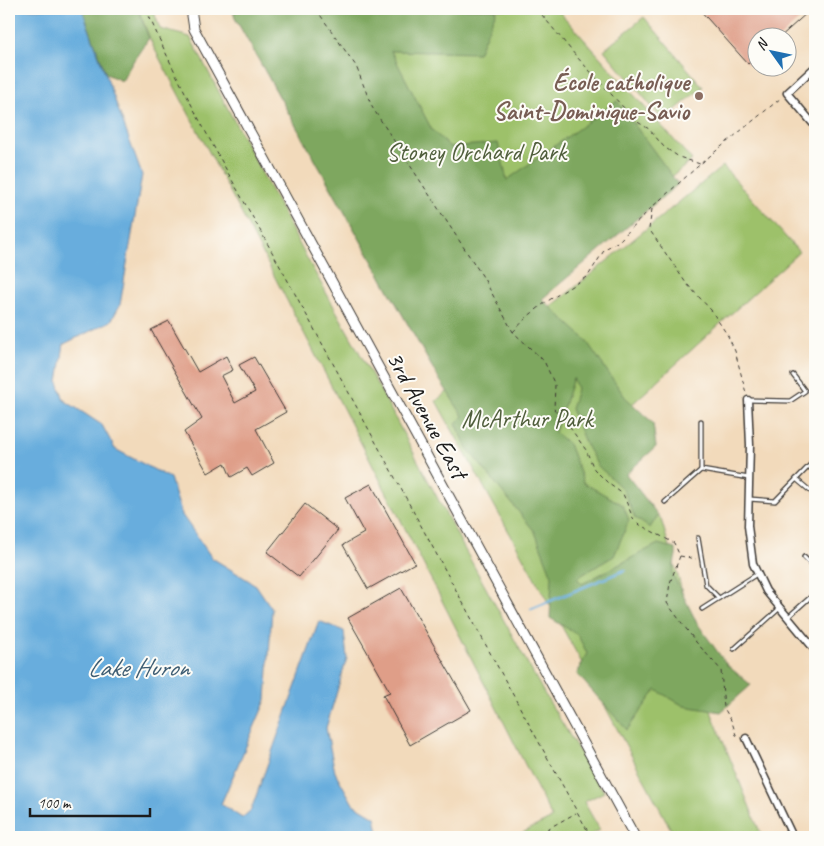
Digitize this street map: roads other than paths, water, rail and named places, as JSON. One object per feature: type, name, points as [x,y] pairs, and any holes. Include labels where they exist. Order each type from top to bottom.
[{"type":"main road","name":"3rd Avenue East","points":[[191,9],[194,29],[635,837]]},
{"type":"street","points":[[815,67],[787,93],[815,126]]},
{"type":"street","points":[[748,400],[750,436],[748,533],[751,555],[757,574],[766,591],[815,650]]},
{"type":"street","points":[[746,738],[794,837]]},
{"type":"lane","points":[[748,400],[790,401],[805,391],[794,375]]},
{"type":"lane","points":[[665,502],[701,470],[701,421]]},
{"type":"lane","points":[[748,499],[775,501],[811,464]]},
{"type":"lane","points":[[701,470],[749,478]]},
{"type":"lane","points":[[796,479],[815,495]]},
{"type":"lane","points":[[698,538],[706,585],[719,598]]},
{"type":"lane","points":[[804,557],[815,568]]},
{"type":"lane","points":[[702,609],[757,574]]},
{"type":"lane","points":[[787,617],[815,592]]},
{"type":"lane","points":[[734,649],[780,608]]},
{"type":"water","name":"Lake Huron","points":[[9,9],[82,9],[142,175],[120,305],[111,321],[64,344],[58,382],[64,400],[102,425],[115,449],[170,478],[182,515],[212,558],[256,585],[272,609],[266,700],[221,804],[242,818],[251,810],[319,621],[344,631],[347,658],[326,728],[335,772],[353,804],[375,817],[379,837],[9,837]]},
{"type":"waterway","points":[[531,609],[625,570]]},
{"type":"place","name":"École catholique Saint-Dominique-Savio","points":[[699,96]]},
{"type":"park label","name":"Stoney Orchard Park","points":[[476,152]]},
{"type":"park label","name":"McArthur Park","points":[[527,419]]}]
